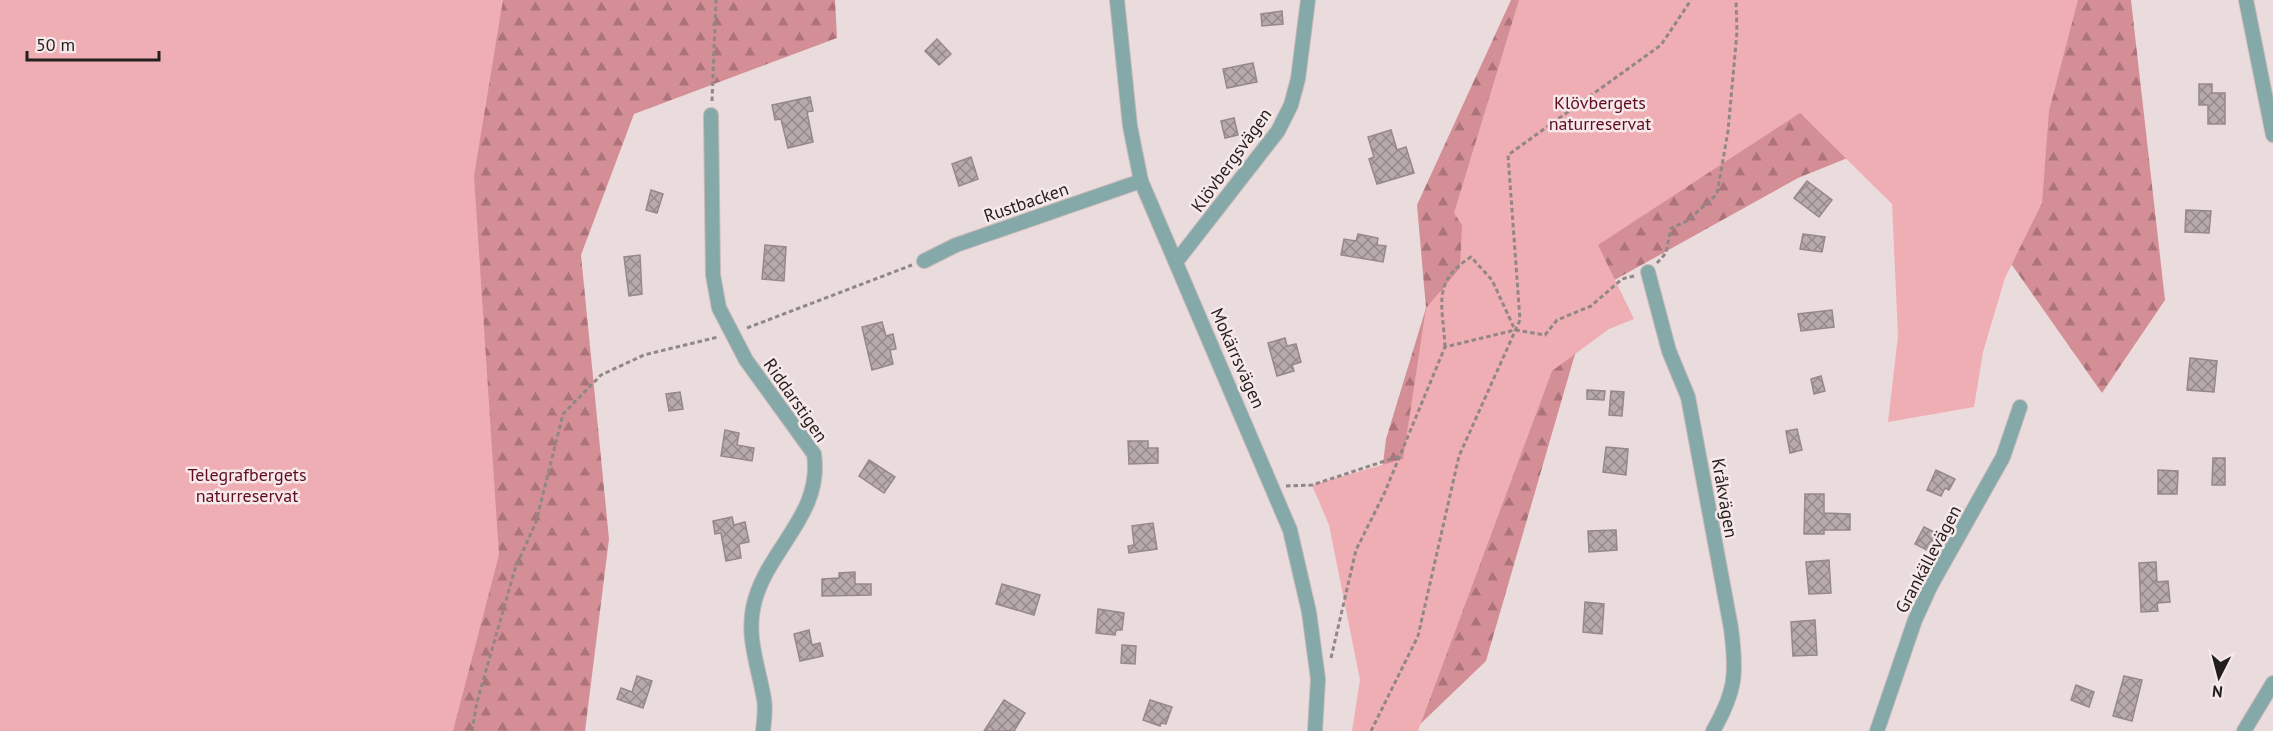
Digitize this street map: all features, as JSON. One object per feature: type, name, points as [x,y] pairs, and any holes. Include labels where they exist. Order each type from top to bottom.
[{"type":"street","name":"Mokärrsvägen","points":[[1117,0],[1130,126],[1141,181],[1290,530],[1309,612],[1316,664],[1318,704],[1315,731]]},
{"type":"street","name":"Klövbergsvägen","points":[[1176,262],[1278,131],[1291,105],[1298,79],[1308,0]]},
{"type":"street","points":[[2246,0],[2273,135]]},
{"type":"street","name":"Riddarstigen","points":[[711,115],[713,275],[719,308],[730,335],[814,454],[817,470],[814,489],[764,577],[750,617],[751,646],[765,702],[763,731]]},
{"type":"street","name":"Rustbacken","points":[[924,261],[956,245],[1141,181]]},
{"type":"street","name":"Kråkvägen","points":[[1648,272],[1669,351],[1688,397],[1731,628],[1735,660],[1732,693],[1713,731]]},
{"type":"street","name":"Grankällevägen","points":[[1877,731],[1915,620],[1931,585],[2003,457],[2020,407]]},
{"type":"street","points":[[2244,731],[2273,683]]},
{"type":"path","points":[[711,115],[716,0]]},
{"type":"path","points":[[1371,731],[1418,636],[1459,456],[1520,320],[1508,155],[1661,45],[1691,0]]},
{"type":"path","points":[[1445,347],[1515,330],[1545,335],[1557,320],[1591,306],[1622,279],[1648,272],[1666,254],[1671,228],[1687,221],[1717,194],[1731,98],[1737,32],[1736,0]]},
{"type":"path","points":[[1316,664],[1333,657],[1356,550],[1400,456],[1445,347],[1442,285],[1453,268],[1471,256],[1492,280],[1515,330]]},
{"type":"path","points":[[472,731],[477,702],[515,568],[536,522],[563,414],[601,375],[644,355],[730,335],[924,261]]},
{"type":"path","points":[[1273,487],[1312,485],[1400,456]]},
{"type":"green space","name":"Telegrafbergets naturreservat","points":[[0,0],[835,0],[837,38],[634,114],[581,255],[609,539],[585,731],[0,731]]},
{"type":"green space","name":"Telegrafbergets naturreservat","points":[[0,0],[503,0],[474,176],[499,555],[453,731],[0,731]]},
{"type":"green space","name":"Klövbergets naturreservat","points":[[1511,0],[2131,0],[2165,300],[2102,393],[1917,130],[1798,178],[1593,292],[1486,661],[1413,731],[1373,731],[1371,565],[1386,439],[1426,308],[1417,205]]},
{"type":"green space","name":"Klövbergets naturreservat","points":[[1519,0],[2078,0],[2049,111],[2042,203],[2005,278],[1983,352],[1974,407],[1888,422],[1898,336],[1892,204],[1800,113],[1598,245],[1634,319],[1609,329],[1552,371],[1418,731],[1352,731],[1360,680],[1329,525],[1312,485],[1403,459],[1426,308],[1460,268],[1462,225],[1454,213]]},
{"type":"building","points":[[1282,11],[1283,24],[1262,26],[1261,14]]},
{"type":"building","points":[[937,39],[951,54],[939,65],[925,51]]},
{"type":"building","points":[[1253,63],[1257,82],[1227,88],[1223,69]]},
{"type":"building","points":[[2199,84],[2212,84],[2212,93],[2225,93],[2225,124],[2208,124],[2208,105],[2199,105]]},
{"type":"building","points":[[810,97],[813,111],[807,112],[813,142],[788,148],[781,119],[775,120],[772,105]]},
{"type":"building","points":[[1234,118],[1238,135],[1225,138],[1221,121]]},
{"type":"building","points":[[1391,130],[1397,150],[1406,147],[1414,173],[1377,184],[1369,159],[1374,157],[1368,137]]},
{"type":"building","points":[[971,157],[978,179],[959,186],[952,164]]},
{"type":"building","points":[[1807,181],[1832,200],[1819,217],[1794,198]]},
{"type":"building","points":[[651,190],[663,194],[657,213],[646,210]]},
{"type":"building","points":[[2186,210],[2211,211],[2209,233],[2185,232]]},
{"type":"building","points":[[1358,234],[1378,238],[1377,245],[1386,246],[1383,262],[1341,255],[1344,239],[1356,241]]},
{"type":"building","points":[[1803,234],[1825,237],[1822,252],[1800,249]]},
{"type":"building","points":[[765,245],[786,247],[784,281],[762,279]]},
{"type":"building","points":[[640,255],[642,294],[629,296],[624,257]]},
{"type":"building","points":[[1832,310],[1834,327],[1801,331],[1798,314]]},
{"type":"building","points":[[882,322],[886,336],[893,334],[896,349],[890,350],[893,364],[872,370],[862,327]]},
{"type":"building","points":[[1285,338],[1287,346],[1296,344],[1301,362],[1292,365],[1294,371],[1277,376],[1268,343]]},
{"type":"building","points":[[2190,358],[2217,361],[2214,392],[2187,390]]},
{"type":"building","points":[[1821,376],[1825,391],[1814,394],[1811,379]]},
{"type":"building","points":[[1587,390],[1605,391],[1604,400],[1587,399]]},
{"type":"building","points":[[1611,391],[1624,392],[1622,416],[1609,415]]},
{"type":"building","points":[[680,392],[683,409],[669,411],[666,394]]},
{"type":"building","points":[[1797,429],[1802,450],[1790,453],[1786,431]]},
{"type":"building","points":[[725,430],[739,433],[737,445],[754,448],[752,461],[721,456]]},
{"type":"building","points":[[1128,441],[1148,441],[1148,448],[1158,448],[1158,463],[1129,464]]},
{"type":"building","points":[[1606,447],[1628,449],[1626,475],[1603,472]]},
{"type":"building","points":[[2213,458],[2225,458],[2225,485],[2212,485]]},
{"type":"building","points":[[869,460],[895,477],[884,493],[859,476]]},
{"type":"building","points":[[1936,470],[1955,479],[1949,490],[1945,488],[1941,496],[1927,490]]},
{"type":"building","points":[[2158,470],[2178,471],[2177,494],[2158,494]]},
{"type":"building","points":[[1805,494],[1824,494],[1824,513],[1850,514],[1850,530],[1824,530],[1824,534],[1804,534]]},
{"type":"building","points":[[732,517],[734,525],[745,522],[749,542],[739,544],[741,558],[726,561],[721,533],[715,534],[713,521]]},
{"type":"building","points":[[1153,523],[1157,549],[1129,553],[1128,546],[1134,545],[1132,526]]},
{"type":"building","points":[[1924,527],[1938,534],[1929,551],[1915,544]]},
{"type":"building","points":[[1616,530],[1617,550],[1589,552],[1588,531]]},
{"type":"building","points":[[1829,560],[1831,593],[1809,594],[1806,562]]},
{"type":"building","points":[[2156,562],[2157,582],[2168,581],[2170,602],[2157,603],[2158,611],[2141,612],[2139,563]]},
{"type":"building","points":[[855,572],[855,584],[871,584],[871,595],[822,596],[822,579],[839,578],[839,573]]},
{"type":"building","points":[[1002,584],[1040,595],[1034,615],[996,604]]},
{"type":"building","points":[[1585,602],[1604,604],[1602,634],[1583,632]]},
{"type":"building","points":[[1098,609],[1124,613],[1122,630],[1116,630],[1115,635],[1096,633]]},
{"type":"building","points":[[1815,620],[1817,655],[1793,656],[1791,622]]},
{"type":"building","points":[[809,630],[812,645],[820,643],[823,656],[800,661],[794,634]]},
{"type":"building","points":[[1122,645],[1136,646],[1135,664],[1121,663]]},
{"type":"building","points":[[637,676],[652,681],[643,708],[617,699],[621,688],[632,692]]},
{"type":"building","points":[[2124,676],[2142,680],[2132,721],[2113,716]]},
{"type":"building","points":[[2076,685],[2094,692],[2089,707],[2071,700]]},
{"type":"building","points":[[1004,700],[1025,713],[1014,731],[984,731]]},
{"type":"building","points":[[1150,700],[1172,707],[1166,724],[1161,723],[1160,726],[1143,720]]}]
